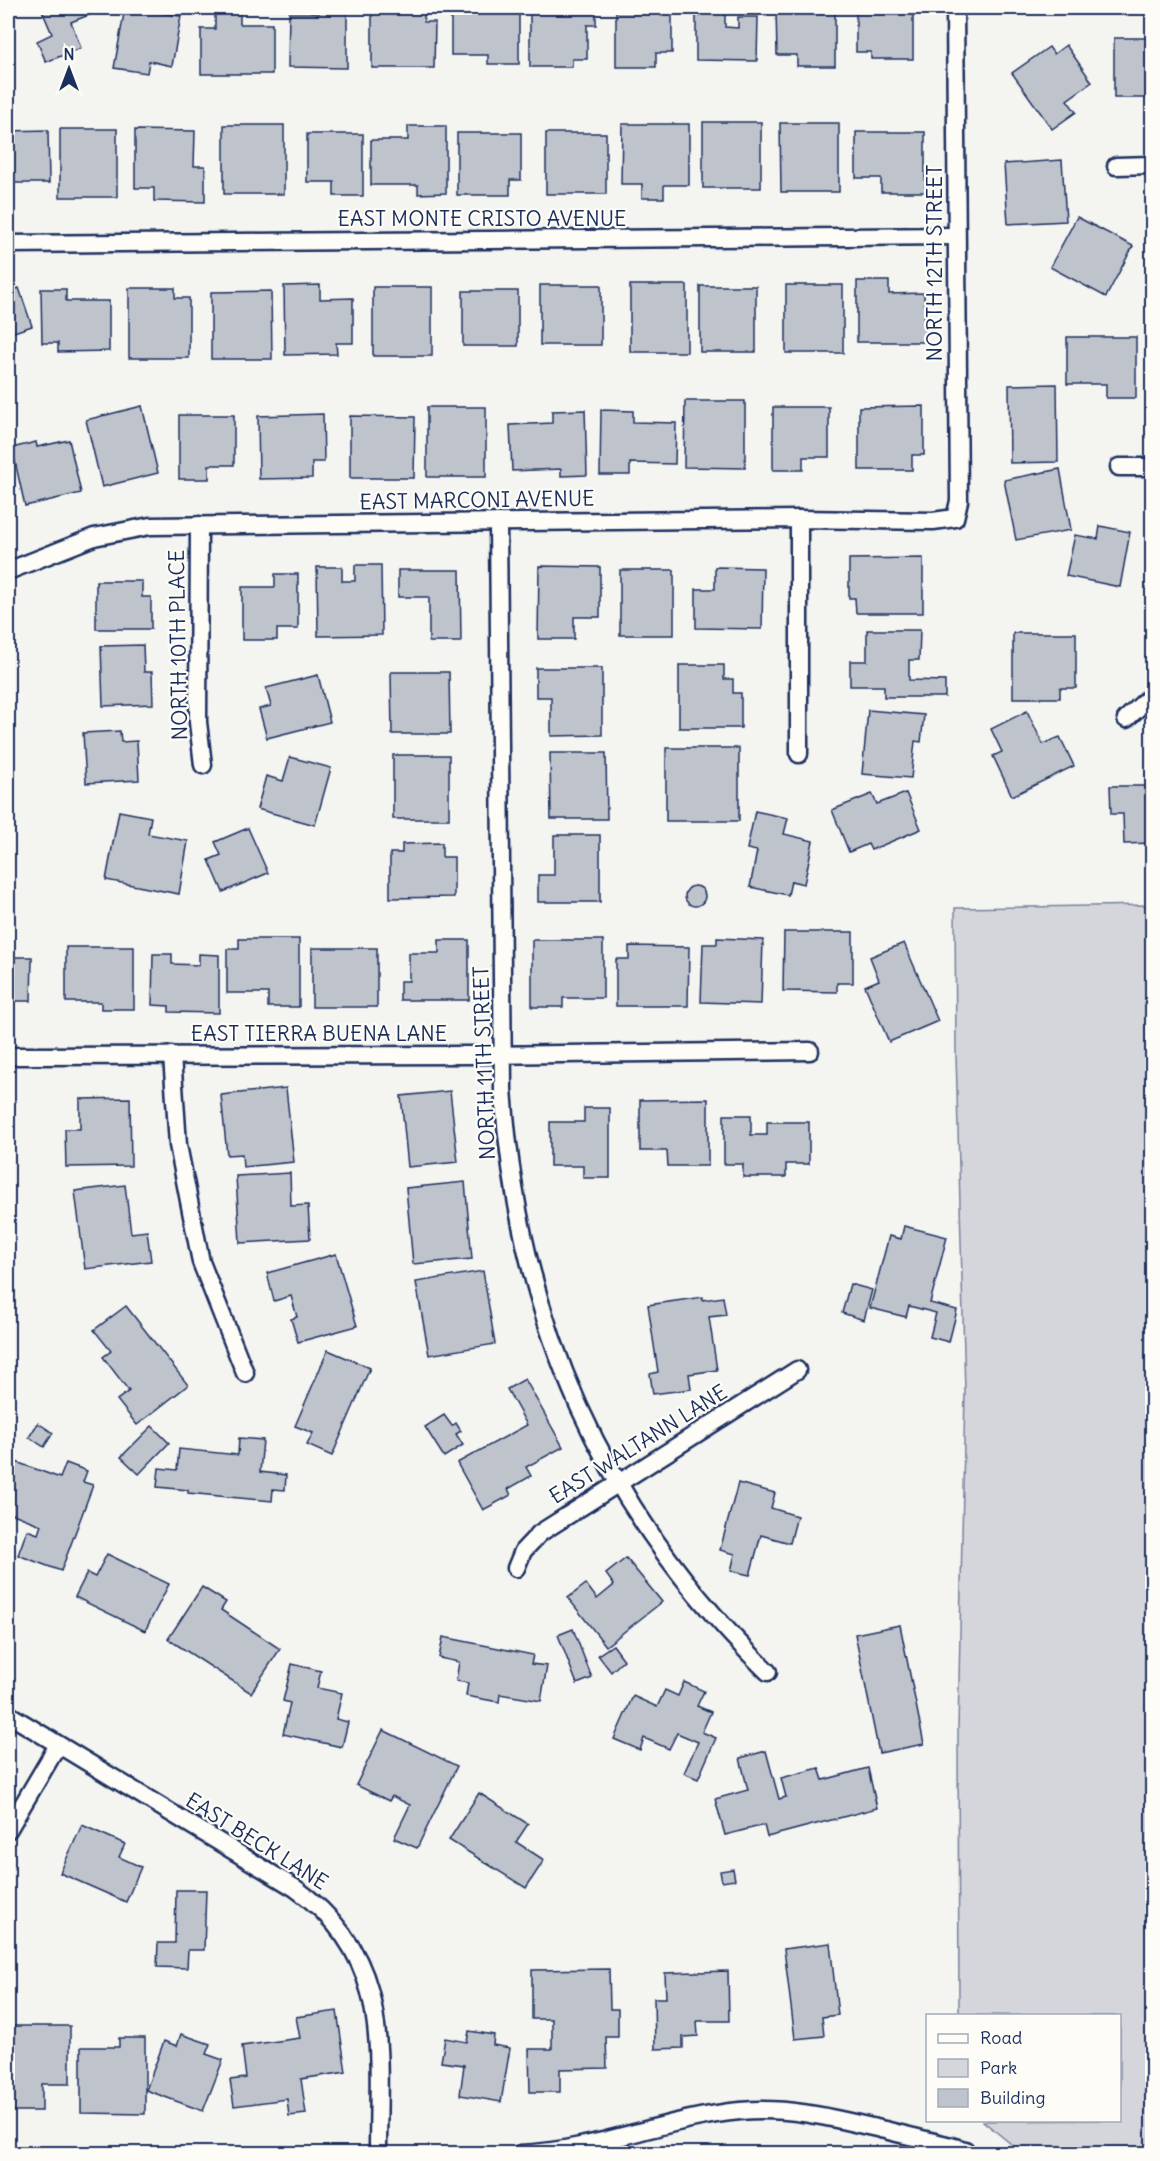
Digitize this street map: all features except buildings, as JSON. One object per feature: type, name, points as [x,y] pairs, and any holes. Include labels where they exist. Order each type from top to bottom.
[{"type":"street","name":"NORTH 12TH STREET","points":[[955,8],[959,501],[955,518]]},
{"type":"street","points":[[1116,166],[1152,165]]},
{"type":"street","name":"EAST MONTE CRISTO AVENUE","points":[[8,244],[956,236]]},
{"type":"street","points":[[1119,467],[1152,467]]},
{"type":"street","name":"EAST MARCONI AVENUE","points":[[8,571],[94,537],[150,526],[799,519],[933,521],[955,518]]},
{"type":"street","points":[[799,519],[799,754]]},
{"type":"street","name":"NORTH 11TH STREET","points":[[498,522],[507,1147],[530,1272],[579,1411],[617,1483],[666,1558],[687,1585],[739,1644],[768,1672]]},
{"type":"street","name":"NORTH 10TH PLACE","points":[[199,525],[198,722],[203,765]]},
{"type":"street","points":[[1126,719],[1152,695]]},
{"type":"street","name":"EAST TIERRA BUENA LANE","points":[[8,1056],[504,1055],[810,1051]]},
{"type":"street","points":[[172,1055],[178,1145],[201,1262],[245,1373]]},
{"type":"street","name":"EAST WALTANN LANE","points":[[516,1568],[523,1551],[540,1533],[797,1370]]},
{"type":"street","name":"EAST BECK LANE","points":[[8,1714],[295,1888],[316,1902],[337,1925],[354,1948],[367,1978],[376,2013],[378,2154]]},
{"type":"street","points":[[8,1830],[58,1745]]},
{"type":"street","points":[[520,2154],[566,2147],[675,2122],[741,2110],[819,2114],[966,2152]]},
{"type":"green space","points":[[1152,905],[1152,2153],[1022,2153],[984,2122],[1121,2122],[1121,2014],[959,2014],[958,1730],[965,1392],[956,1054],[955,908]]}]
